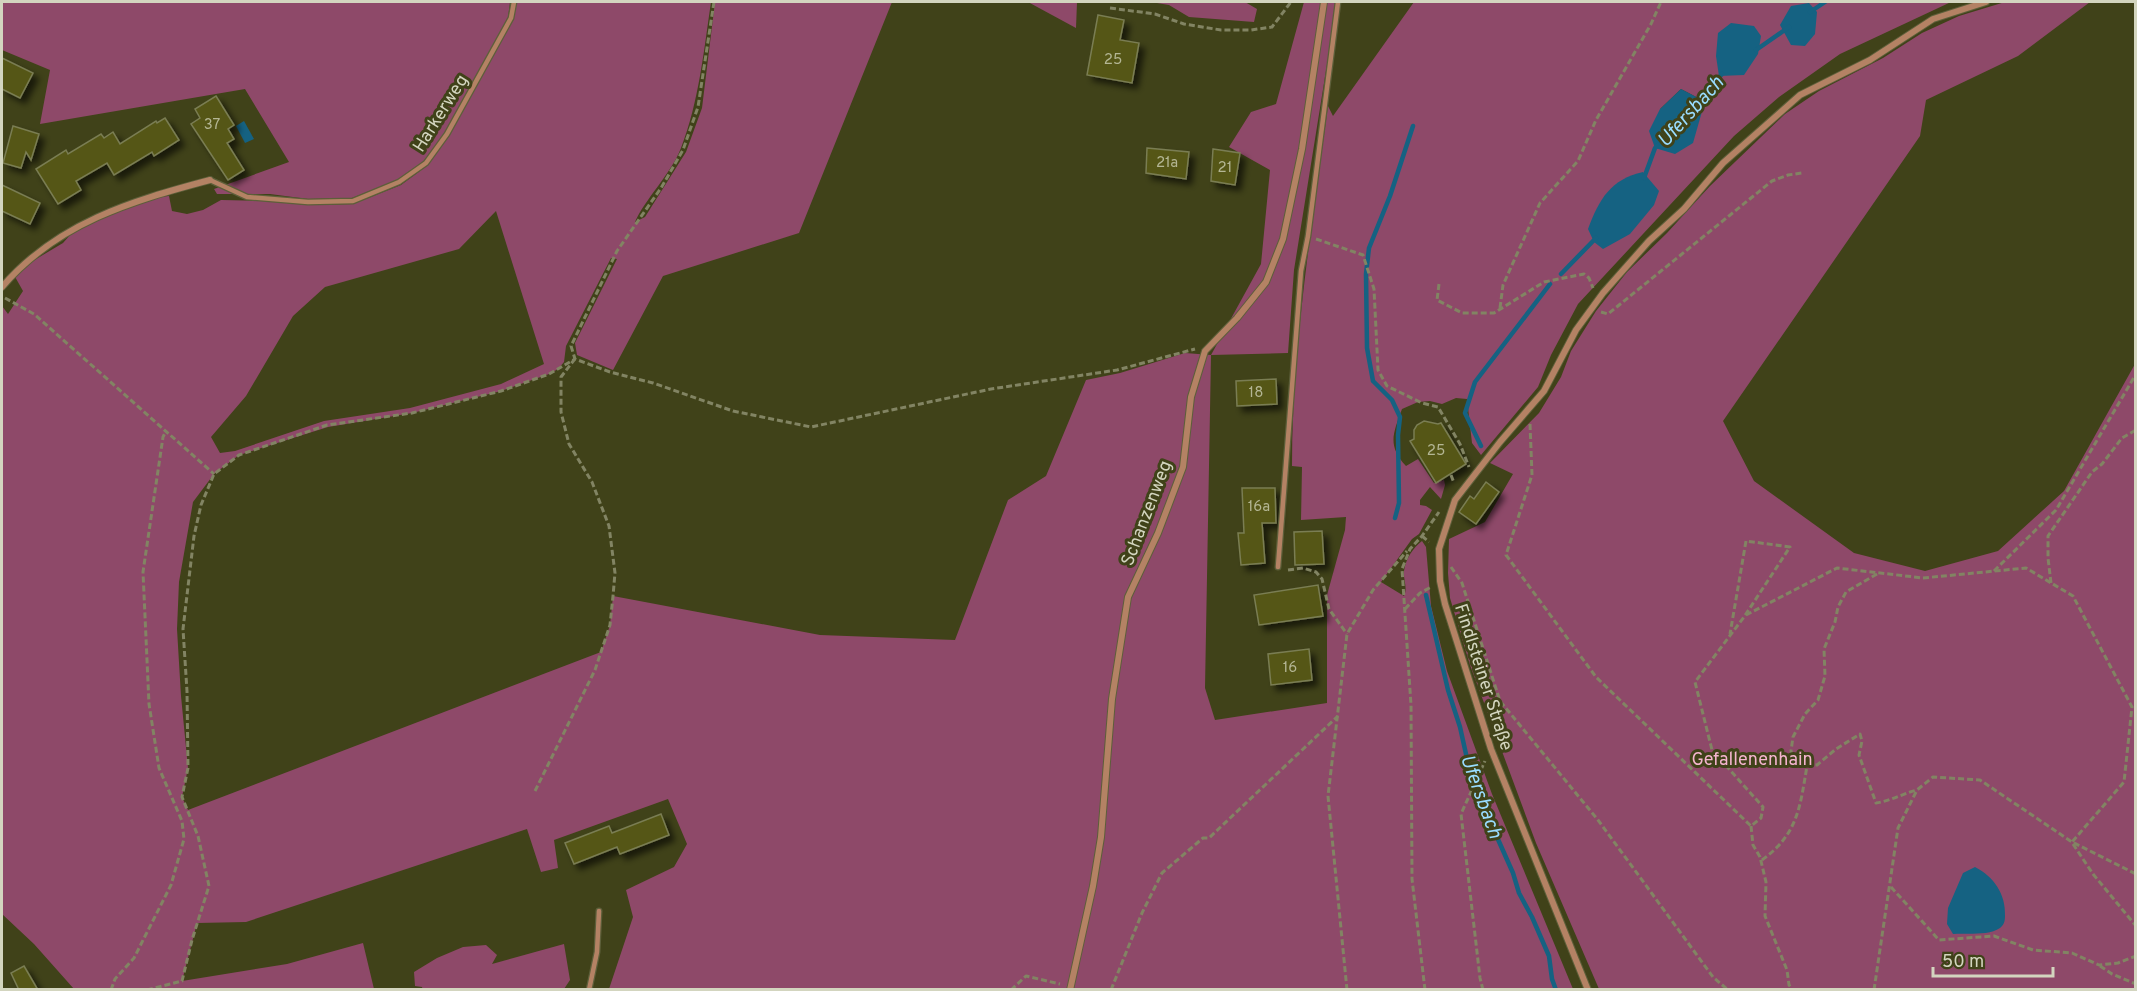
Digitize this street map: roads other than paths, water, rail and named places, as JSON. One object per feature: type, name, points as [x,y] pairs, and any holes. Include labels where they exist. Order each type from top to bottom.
[{"type":"street","name":"Schanzenweg","points":[[1071,988],[1101,837],[1112,699],[1128,597],[1158,533],[1183,467],[1191,397],[1205,351],[1237,318],[1266,282],[1283,239],[1302,149],[1324,2]]},
{"type":"street","name":"Findlsteiner Straße","points":[[1588,990],[1491,749],[1444,604],[1438,549],[1455,500],[1544,391],[1576,330],[1598,299],[1649,242],[1684,209],[1723,163],[1800,95],[1870,60],[1932,19],[1986,2]]},
{"type":"street","points":[[2,287],[19,267],[61,236],[121,206],[210,180]]},
{"type":"lane","name":"Harkerweg","points":[[210,180],[247,197],[308,202],[352,201],[399,182],[426,163],[447,134],[511,18],[514,2]]},
{"type":"lane","points":[[1278,567],[1301,271],[1308,236],[1338,2]]},
{"type":"lane","points":[[589,990],[597,952],[599,910]]},
{"type":"water","points":[[1809,3],[1817,12],[1815,34],[1805,46],[1791,45],[1780,25],[1791,6]]},
{"type":"water","points":[[1731,23],[1754,26],[1761,36],[1758,54],[1744,75],[1719,76],[1716,56],[1718,33]]},
{"type":"water","points":[[1681,89],[1702,100],[1703,108],[1693,143],[1675,154],[1655,148],[1649,131],[1660,109]]},
{"type":"water","points":[[244,121],[254,139],[245,143],[236,126]]},
{"type":"water","points":[[1643,172],[1659,191],[1654,205],[1630,234],[1603,249],[1594,242],[1588,229],[1597,208],[1614,185]]},
{"type":"water","points":[[1975,867],[1998,887],[2005,908],[2004,923],[1995,931],[1953,934],[1947,924],[1948,908],[1963,873]]},
{"type":"waterway","name":"Ufersbach","points":[[1810,12],[1825,2]]},
{"type":"waterway","name":"Ufersbach","points":[[1756,50],[1789,27]]},
{"type":"waterway","name":"Ufersbach","points":[[1695,103],[1722,74]]},
{"type":"waterway","points":[[1395,518],[1399,503],[1400,417],[1392,400],[1373,381],[1367,348],[1366,274],[1369,248],[1390,196],[1413,126]]},
{"type":"waterway","name":"Ufersbach","points":[[1644,178],[1658,145]]},
{"type":"waterway","name":"Ufersbach","points":[[1561,274],[1596,238]]},
{"type":"waterway","name":"Ufersbach","points":[[1481,446],[1465,413],[1475,382],[1550,284]]},
{"type":"waterway","name":"Ufersbach","points":[[1426,595],[1472,781],[1513,873],[1519,893],[1549,956],[1556,990]]},
{"type":"park label","name":"Gefallenenhain","points":[[1752,759]]}]
